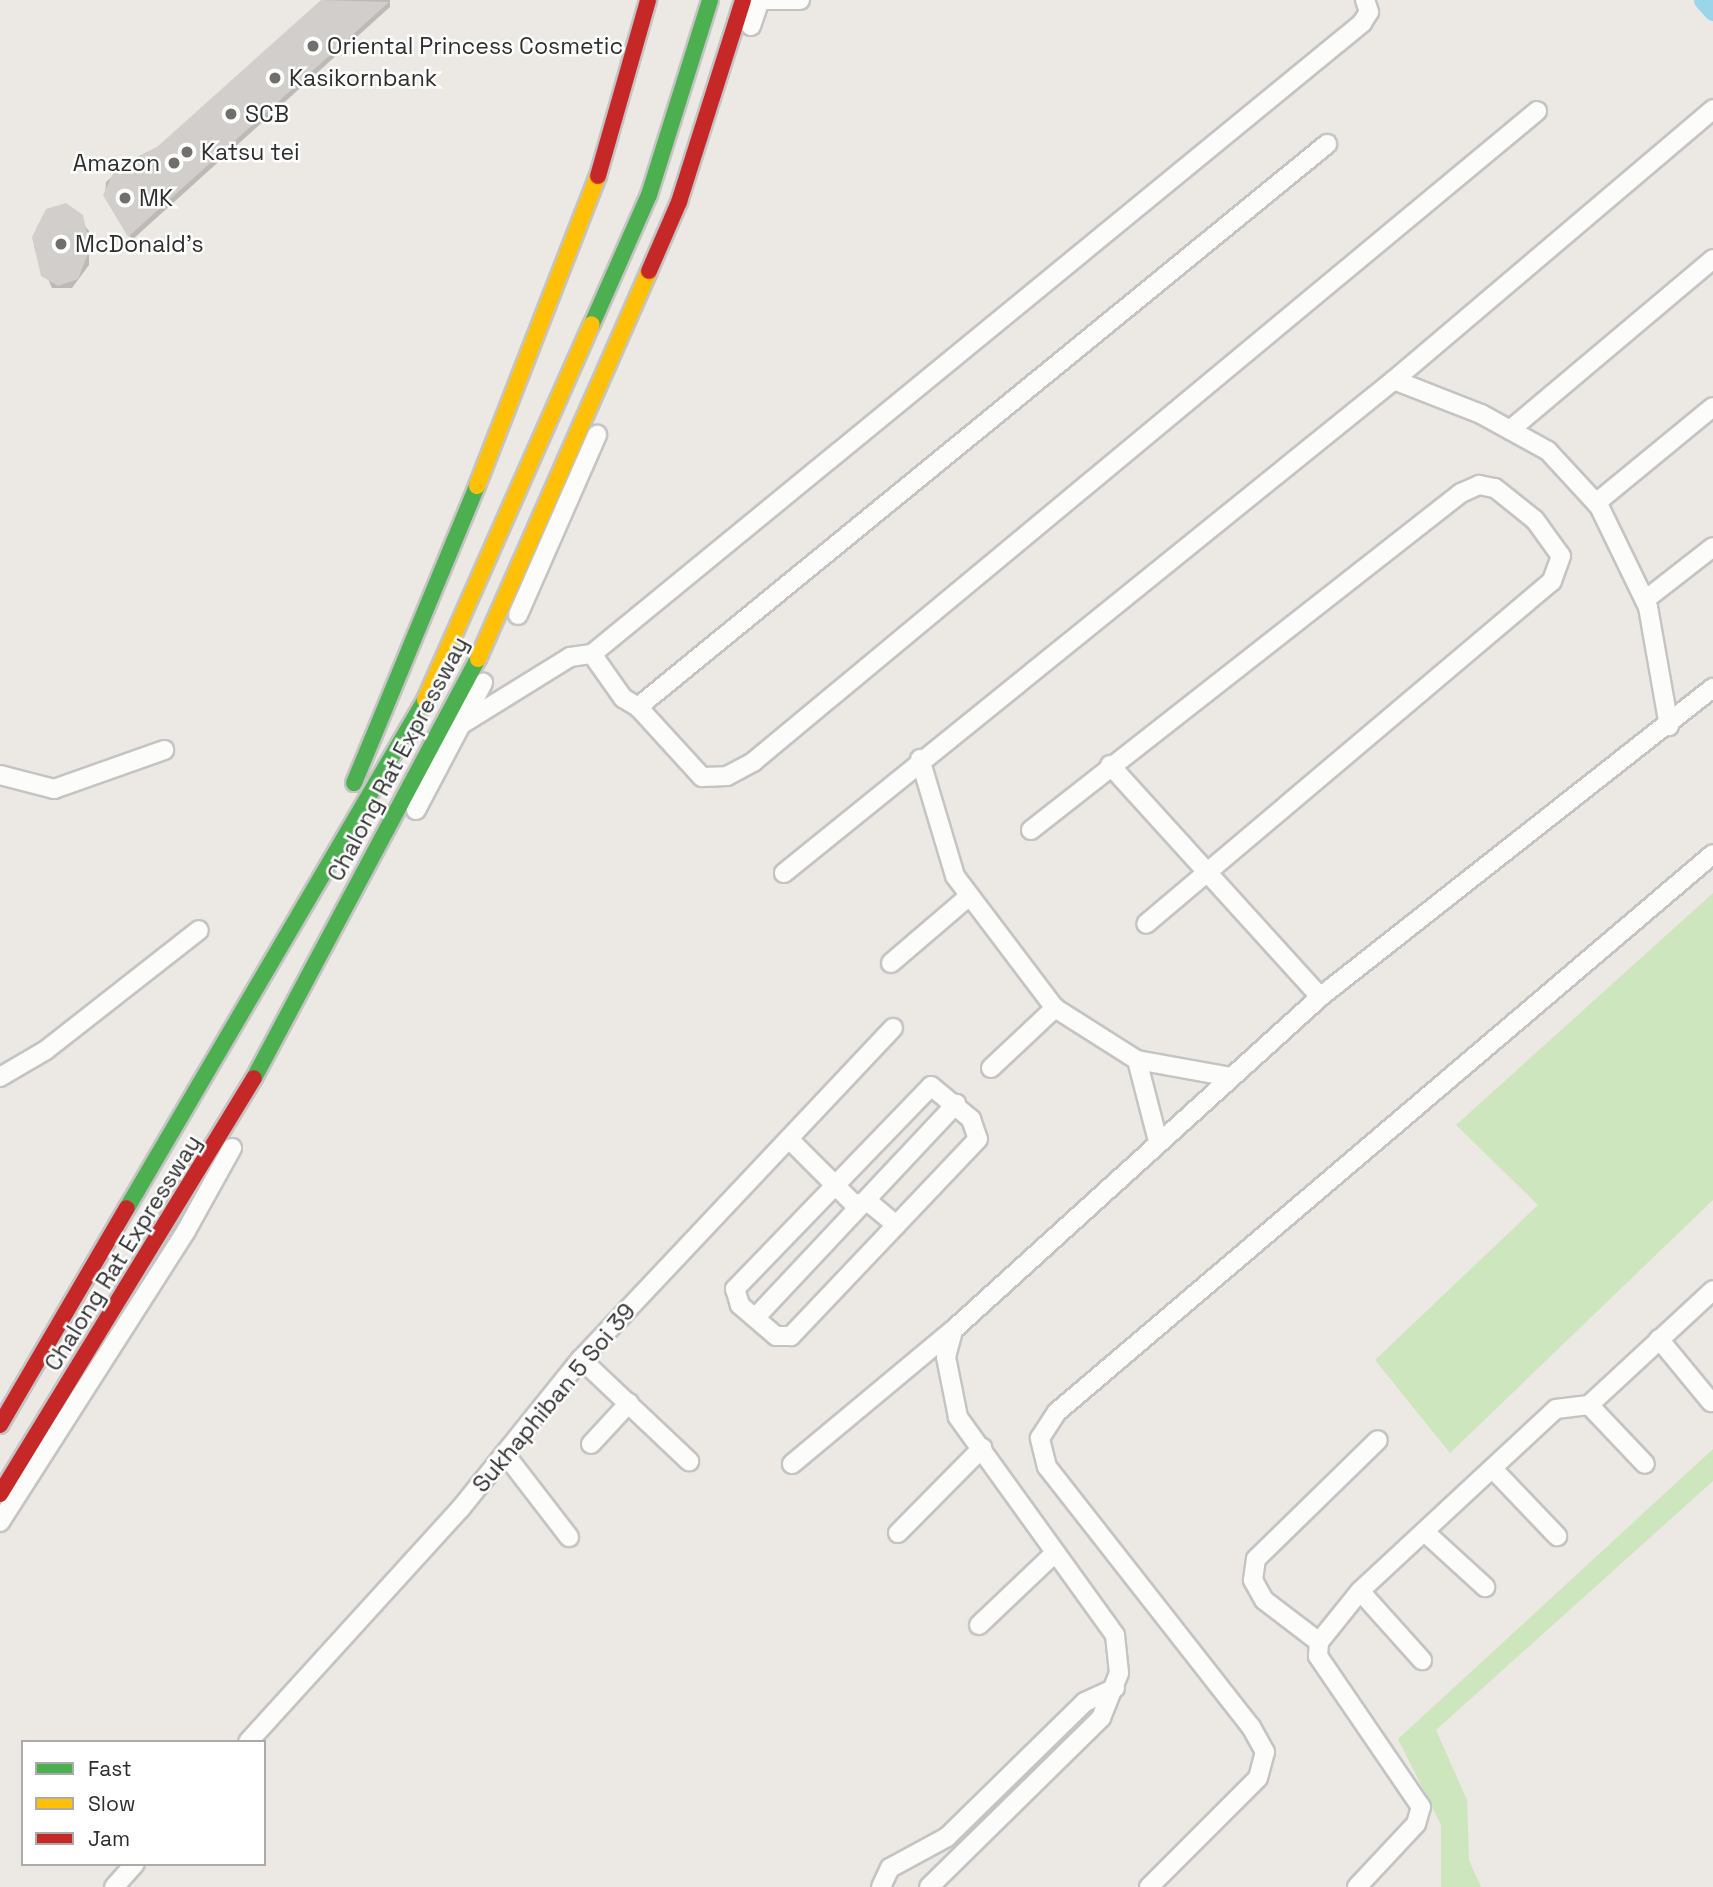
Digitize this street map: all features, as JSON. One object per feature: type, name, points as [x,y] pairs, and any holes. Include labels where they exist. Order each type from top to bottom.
[{"type":"highway","points":[[240,1019],[381,727],[515,397],[614,133],[648,0]]},
{"type":"highway","name":"Chalong Rat Expressway","points":[[0,1424],[439,676],[649,195],[710,0]]},
{"type":"highway","name":"Chalong Rat Expressway","points":[[0,1494],[231,1120],[503,612],[679,202],[743,0]]},
{"type":"street","points":[[0,1522],[186,1231],[463,724],[537,577],[682,231],[760,0],[800,0]]},
{"type":"street","points":[[463,724],[569,657],[592,654],[1362,23],[1369,12],[1365,0]]},
{"type":"street","points":[[783,873],[920,759],[1394,380],[1713,109]]},
{"type":"street","points":[[592,654],[623,698],[638,707],[702,777],[727,776],[753,762],[1537,111]]},
{"type":"street","points":[[638,707],[1327,144]]},
{"type":"street","points":[[1510,430],[1713,259]]},
{"type":"street","points":[[1394,380],[1510,430],[1548,452],[1596,503],[1645,600],[1669,726]]},
{"type":"street","points":[[1596,503],[1713,407]]},
{"type":"street","points":[[1031,830],[1110,765],[1461,494],[1479,485],[1495,488],[1535,520],[1561,556],[1552,581],[1208,868],[1146,924]]},
{"type":"street","points":[[1645,600],[1713,547]]},
{"type":"street","points":[[792,1464],[953,1330],[1158,1141],[1320,997],[1669,726],[1713,688]]},
{"type":"street","points":[[0,775],[54,789],[164,750]]},
{"type":"street","points":[[920,759],[967,898],[1055,1008],[1138,1060],[1231,1077]]},
{"type":"street","points":[[1110,765],[1208,868],[1320,997]]},
{"type":"street","points":[[1149,1887],[1258,1778],[1265,1752],[1251,1727],[1046,1467],[1040,1438],[1057,1412],[1713,854]]},
{"type":"street","points":[[891,963],[967,898]]},
{"type":"street","points":[[0,1077],[46,1050],[199,930]]},
{"type":"street","points":[[991,1068],[1055,1008]]},
{"type":"street","name":"Sukhaphiban 5 Soi 39","points":[[250,1740],[505,1454],[581,1359],[893,1028]]},
{"type":"street","points":[[1138,1060],[1158,1141]]},
{"type":"street","points":[[935,1086],[971,1119],[978,1139],[791,1336],[776,1336],[755,1318],[735,1289],[834,1184],[924,1090],[935,1086]]},
{"type":"street","points":[[755,1318],[956,1104]]},
{"type":"street","points":[[789,1139],[853,1203],[865,1202],[896,1225]]},
{"type":"street","points":[[1357,1887],[1416,1824],[1420,1807],[1412,1790],[1318,1656],[1319,1642],[1360,1591],[1427,1534],[1556,1409],[1589,1405],[1713,1290]]},
{"type":"street","points":[[929,1887],[1030,1793],[1101,1718],[1115,1688],[1115,1635],[958,1417],[946,1357],[953,1330]]},
{"type":"street","points":[[1660,1339],[1711,1402]]},
{"type":"street","points":[[581,1359],[689,1461]]},
{"type":"street","points":[[591,1444],[629,1403]]},
{"type":"street","points":[[1589,1405],[1645,1464]]},
{"type":"street","points":[[1319,1642],[1264,1600],[1253,1580],[1256,1559],[1378,1440]]},
{"type":"street","points":[[898,1533],[982,1448]]},
{"type":"street","points":[[505,1454],[569,1537]]},
{"type":"street","points":[[1493,1469],[1557,1536]]},
{"type":"street","points":[[1427,1534],[1485,1587]]},
{"type":"street","points":[[979,1625],[1055,1553]]},
{"type":"street","points":[[1360,1591],[1422,1660]]},
{"type":"street","points":[[881,1887],[890,1868],[947,1837],[1085,1702],[1115,1688]]},
{"type":"street","points":[[1009,1774],[1030,1793]]},
{"type":"street","points":[[947,1837],[964,1857]]},
{"type":"street","points":[[114,1887],[133,1866]]},
{"type":"green space","points":[[1713,893],[1713,1200],[1450,1453],[1375,1360],[1538,1205],[1456,1125]]},
{"type":"green space","points":[[1713,1449],[1713,1481],[1436,1730],[1467,1800],[1469,1860],[1481,1887],[1441,1887],[1441,1825],[1398,1739]]},
{"type":"building","points":[[321,0],[389,2],[128,237],[103,195],[116,167],[157,147]]},
{"type":"building","points":[[66,203],[83,215],[90,248],[78,279],[58,286],[41,276],[32,237],[46,209]]},
{"type":"waterway","points":[[1703,0],[1713,11]]},
{"type":"traffic: fast","points":[[592,324],[649,195],[710,0]]},
{"type":"traffic: fast","points":[[354,783],[477,486]]},
{"type":"traffic: fast","points":[[254,1078],[478,659]]},
{"type":"traffic: fast","points":[[127,1208],[425,700]]},
{"type":"traffic: slow","points":[[477,486],[598,176]]},
{"type":"traffic: slow","points":[[478,659],[649,271]]},
{"type":"traffic: slow","points":[[425,700],[592,324]]},
{"type":"traffic: jam","points":[[598,176],[648,0]]},
{"type":"traffic: jam","points":[[649,271],[679,202],[743,0]]},
{"type":"traffic: jam","points":[[0,1494],[254,1078]]},
{"type":"traffic: jam","points":[[0,1425],[127,1208]]},
{"type":"place","name":"Oriental Princess Cosmetic","points":[[313,46]]},
{"type":"place","name":"Kasikornbank","points":[[275,78]]},
{"type":"place","name":"SCB","points":[[231,114]]},
{"type":"place","name":"Katsu tei","points":[[187,152]]},
{"type":"place","name":"Amazon","points":[[174,163]]},
{"type":"place","name":"MK","points":[[125,198]]},
{"type":"place","name":"McDonald's","points":[[61,244]]}]
